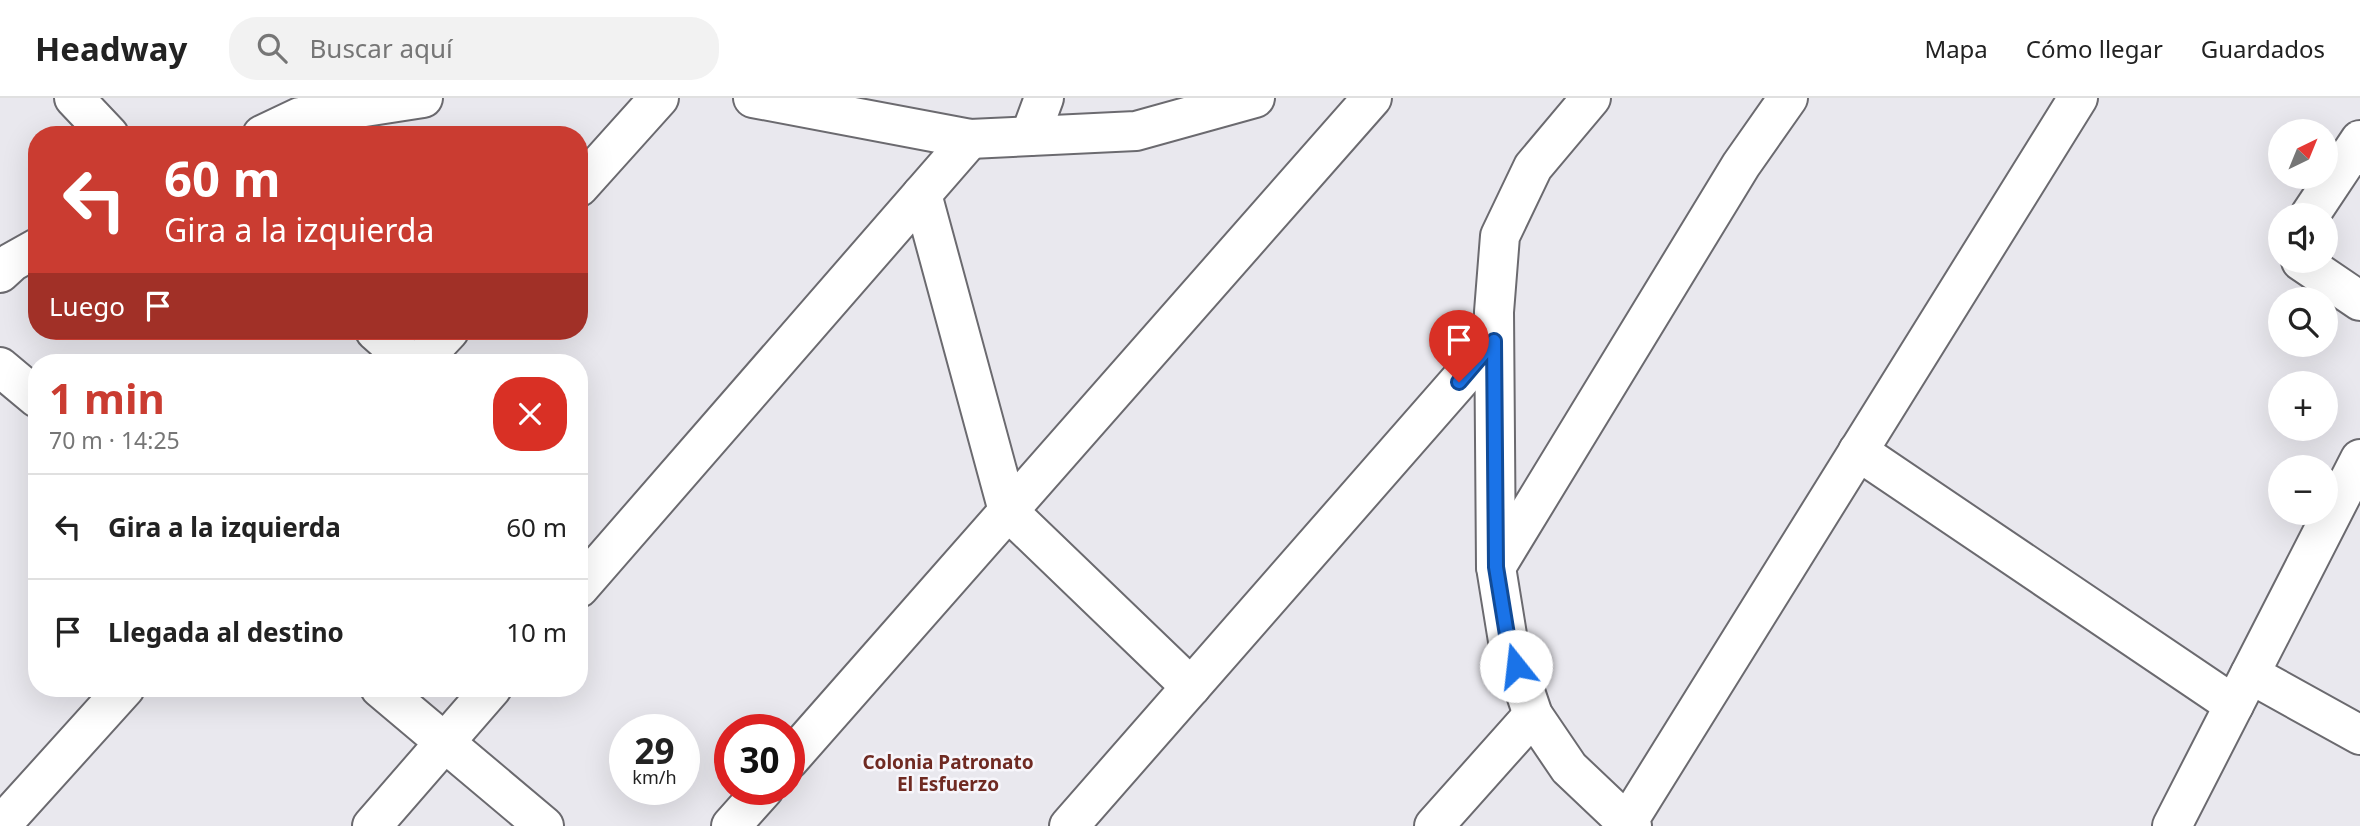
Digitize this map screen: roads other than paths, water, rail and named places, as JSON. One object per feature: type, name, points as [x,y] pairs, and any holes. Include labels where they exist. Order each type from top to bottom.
[{"type":"street","points":[[74,98],[100,126]]},
{"type":"street","points":[[281,126],[318,106],[423,98]]},
{"type":"street","points":[[588,177],[659,98]]},
{"type":"street","points":[[1030,136],[1044,98]]},
{"type":"street","points":[[777,100],[970,139],[1136,131],[1255,98]]},
{"type":"street","points":[[805,742],[1372,98]]},
{"type":"street","points":[[1591,98],[1533,167],[1500,236],[1494,341],[1496,567],[1508,641],[1532,715],[1569,768],[1630,824],[2078,98]]},
{"type":"street","points":[[1496,567],[1741,165],[1788,98]]},
{"type":"street","points":[[588,578],[970,139]]},
{"type":"street","points":[[2318,203],[2360,140]]},
{"type":"street","points":[[922,194],[1008,511],[1191,687]]},
{"type":"street","points":[[0,273],[28,253]]},
{"type":"street","points":[[2319,273],[2360,301]]},
{"type":"street","points":[[384,340],[401,354]]},
{"type":"street","points":[[427,354],[441,340]]},
{"type":"street","points":[[1069,826],[1494,341]]},
{"type":"street","points":[[0,367],[28,390]]},
{"type":"street","points":[[1858,451],[2242,689],[2360,735]]},
{"type":"street","points":[[2172,826],[2360,458]]},
{"type":"street","points":[[4,822],[117,697]]},
{"type":"street","points":[[391,697],[544,826]]},
{"type":"street","points":[[372,826],[484,697]]},
{"type":"street","points":[[1434,826],[1532,715]]},
{"type":"street","points":[[732,826],[750,805]]},
{"type":"district","name":"Colonia Patronato El Esfuerzo","points":[[948,773]]}]
